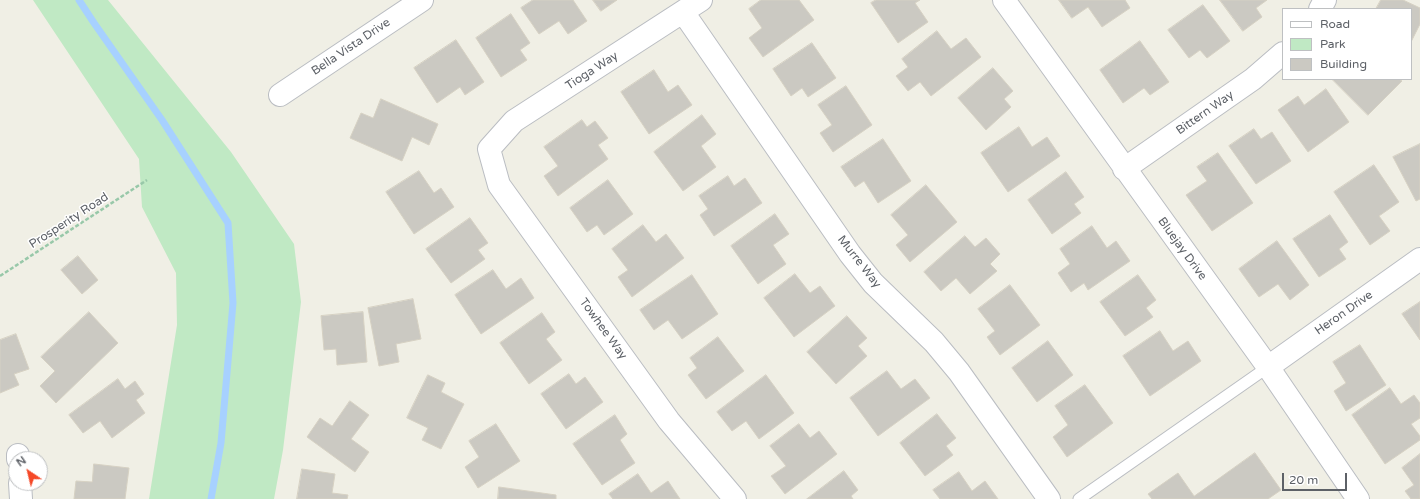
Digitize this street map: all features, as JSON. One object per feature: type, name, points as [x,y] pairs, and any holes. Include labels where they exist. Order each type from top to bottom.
[{"type":"street","name":"Bella Vista Drive","points":[[280,95],[422,0]]},
{"type":"street","name":"Tioga Way","points":[[489,149],[514,121],[701,0]]},
{"type":"street","name":"Bluejay Drive","points":[[1004,0],[1124,169],[1268,367],[1358,499]]},
{"type":"street","name":"Murre Way","points":[[683,12],[850,254],[874,283],[934,342],[959,372],[1049,499]]},
{"type":"street","name":"Bittern Way","points":[[1124,169],[1253,79],[1282,54]]},
{"type":"street","name":"Towhee Way","points":[[489,149],[499,185],[669,421],[735,499]]},
{"type":"street","name":"Heron Drive","points":[[1268,367],[1420,259]]},
{"type":"lane","points":[[1079,499],[1268,367]]},
{"type":"path","name":"Prosperity Road","points":[[0,276],[147,180]]},
{"type":"green space","points":[[33,0],[108,0],[231,152],[294,244],[301,302],[283,450],[274,499],[149,499],[177,325],[176,273],[142,207],[139,159]]},
{"type":"building","points":[[533,0],[573,0],[587,21],[568,34],[559,21],[539,34],[521,8]]},
{"type":"building","points":[[593,0],[617,0],[601,11]]},
{"type":"building","points":[[761,0],[799,0],[814,20],[763,57],[749,38],[762,28],[749,9]]},
{"type":"building","points":[[876,0],[920,0],[915,3],[928,22],[898,43],[871,3]]},
{"type":"building","points":[[1059,0],[1125,0],[1130,8],[1102,27],[1088,7],[1072,18]]},
{"type":"building","points":[[1220,0],[1267,0],[1256,8],[1262,17],[1243,31]]},
{"type":"building","points":[[1381,0],[1403,0],[1420,8],[1420,24],[1412,40],[1412,8],[1377,8]]},
{"type":"building","points":[[1203,5],[1230,41],[1207,58],[1200,50],[1189,58],[1168,30]]},
{"type":"building","points":[[511,14],[530,43],[520,50],[527,60],[501,77],[476,38]]},
{"type":"building","points":[[937,31],[951,49],[966,38],[981,57],[931,96],[920,82],[908,91],[896,76],[908,67],[902,59]]},
{"type":"building","points":[[456,40],[484,82],[465,95],[460,87],[437,103],[414,68]]},
{"type":"building","points":[[1140,41],[1169,82],[1150,95],[1144,88],[1123,103],[1100,70]]},
{"type":"building","points":[[812,43],[836,78],[808,97],[802,88],[791,96],[773,69]]},
{"type":"building","points":[[993,68],[1013,91],[1004,99],[1011,107],[986,130],[958,98]]},
{"type":"building","points":[[654,70],[668,92],[678,85],[692,105],[649,134],[621,92]]},
{"type":"building","points":[[1333,80],[1402,81],[1368,115]]},
{"type":"building","points":[[846,86],[872,125],[833,152],[820,133],[832,125],[818,105]]},
{"type":"building","points":[[1326,89],[1349,122],[1308,152],[1278,110],[1298,96],[1304,105]]},
{"type":"building","points":[[381,99],[438,124],[429,145],[412,137],[402,161],[350,138],[361,113],[373,118]]},
{"type":"building","points":[[702,115],[716,134],[701,146],[716,167],[683,191],[654,152]]},
{"type":"building","points":[[582,120],[587,127],[595,121],[608,138],[598,145],[608,159],[558,196],[544,176],[558,166],[544,147]]},
{"type":"building","points":[[1019,127],[1032,147],[1047,137],[1060,156],[1008,192],[981,153]]},
{"type":"building","points":[[1254,129],[1261,139],[1272,132],[1291,161],[1256,184],[1229,146]]},
{"type":"building","points":[[883,139],[911,181],[878,203],[864,181],[855,187],[841,167]]},
{"type":"building","points":[[1420,144],[1420,199],[1416,201],[1393,157]]},
{"type":"building","points":[[1218,153],[1253,203],[1212,231],[1186,195],[1207,181],[1197,167]]},
{"type":"building","points":[[1374,165],[1399,202],[1379,216],[1390,231],[1370,245],[1334,192]]},
{"type":"building","points":[[419,171],[434,193],[441,188],[454,207],[414,234],[386,192]]},
{"type":"building","points":[[1066,172],[1084,197],[1074,204],[1081,213],[1052,234],[1028,200]]},
{"type":"building","points":[[728,176],[734,186],[745,178],[762,203],[714,236],[700,215],[708,209],[699,196]]},
{"type":"building","points":[[608,180],[633,214],[604,235],[597,225],[587,232],[570,208]]},
{"type":"building","points":[[926,185],[957,222],[910,262],[896,245],[908,235],[891,215]]},
{"type":"building","points":[[775,214],[789,234],[773,245],[786,264],[758,284],[731,246]]},
{"type":"building","points":[[1330,215],[1348,242],[1339,249],[1346,259],[1319,277],[1293,239]]},
{"type":"building","points":[[470,218],[488,243],[478,250],[485,259],[451,283],[426,249]]},
{"type":"building","points":[[643,225],[656,242],[666,234],[684,258],[632,297],[618,277],[628,270],[612,249]]},
{"type":"building","points":[[1092,226],[1107,248],[1116,241],[1130,261],[1088,290],[1084,283],[1071,292],[1058,273],[1070,264],[1060,249]]},
{"type":"building","points":[[965,236],[975,247],[986,238],[1000,254],[990,264],[997,271],[970,294],[956,278],[941,291],[924,272]]},
{"type":"building","points":[[1277,241],[1309,285],[1290,300],[1278,284],[1259,297],[1239,269]]},
{"type":"building","points":[[78,256],[98,280],[82,294],[61,270]]},
{"type":"building","points":[[493,270],[506,289],[521,278],[534,298],[481,334],[455,295]]},
{"type":"building","points":[[795,274],[810,293],[820,286],[835,306],[794,337],[764,298]]},
{"type":"building","points":[[692,275],[718,314],[682,339],[668,320],[654,330],[640,310]]},
{"type":"building","points":[[1138,275],[1156,300],[1146,308],[1153,317],[1125,336],[1100,302]]},
{"type":"building","points":[[1010,285],[1040,325],[1000,355],[987,337],[995,331],[978,309]]},
{"type":"building","points":[[413,299],[421,339],[396,344],[399,362],[379,366],[368,308]]},
{"type":"building","points":[[1420,302],[1420,340],[1402,314]]},
{"type":"building","points":[[89,312],[118,343],[56,403],[40,386],[55,371],[41,357]]},
{"type":"building","points":[[363,312],[367,362],[337,365],[336,349],[324,350],[321,316]]},
{"type":"building","points":[[542,313],[555,332],[546,339],[562,360],[529,384],[500,343]]},
{"type":"building","points":[[847,316],[867,338],[858,346],[867,356],[836,384],[807,352]]},
{"type":"building","points":[[1160,331],[1173,351],[1188,341],[1201,361],[1150,396],[1123,356]]},
{"type":"building","points":[[16,334],[29,369],[14,374],[19,385],[0,393],[0,340]]},
{"type":"building","points":[[718,337],[744,371],[706,399],[688,375],[697,368],[690,358]]},
{"type":"building","points":[[1048,341],[1073,375],[1037,402],[1012,368]]},
{"type":"building","points":[[1360,345],[1386,385],[1346,411],[1334,391],[1346,383],[1333,362]]},
{"type":"building","points":[[887,371],[901,389],[915,379],[930,398],[878,436],[850,398]]},
{"type":"building","points":[[569,374],[576,384],[585,377],[603,402],[566,429],[541,394]]},
{"type":"building","points":[[428,375],[445,383],[441,392],[464,404],[441,449],[422,440],[428,428],[407,418]]},
{"type":"building","points":[[766,375],[794,413],[759,439],[746,421],[732,431],[717,412]]},
{"type":"building","points":[[118,379],[125,389],[135,381],[144,394],[136,400],[145,413],[112,438],[100,421],[83,433],[69,415]]},
{"type":"building","points":[[1085,385],[1113,423],[1067,457],[1053,437],[1068,425],[1055,406]]},
{"type":"building","points":[[1390,388],[1401,404],[1414,395],[1420,403],[1420,418],[1411,424],[1420,436],[1420,440],[1385,464],[1352,415]]},
{"type":"building","points":[[350,401],[369,415],[351,439],[369,452],[355,472],[307,437],[320,418],[332,426]]},
{"type":"building","points":[[937,414],[956,438],[946,446],[953,455],[925,476],[900,443]]},
{"type":"building","points":[[615,415],[627,434],[620,440],[635,463],[602,485],[573,444]]},
{"type":"building","points":[[496,424],[520,461],[478,488],[465,467],[479,457],[469,441]]},
{"type":"building","points":[[799,424],[810,438],[819,431],[837,454],[785,494],[771,476],[786,466],[770,446]]},
{"type":"building","points":[[1255,453],[1281,490],[1268,499],[1152,499],[1148,494],[1178,473],[1194,496]]},
{"type":"building","points":[[1420,454],[1420,499],[1411,499],[1405,491],[1414,485],[1402,468]]},
{"type":"building","points":[[94,464],[129,468],[125,499],[74,499],[76,481],[92,482]]},
{"type":"building","points":[[302,469],[335,474],[332,493],[348,495],[347,499],[297,499]]},
{"type":"building","points":[[844,471],[858,490],[851,496],[853,499],[807,499]]},
{"type":"building","points":[[959,472],[972,491],[985,481],[998,499],[940,499],[933,490]]},
{"type":"building","points":[[638,474],[651,493],[668,481],[680,499],[613,499],[609,494]]},
{"type":"building","points":[[499,487],[556,495],[556,499],[498,499]]},
{"type":"waterway","points":[[79,0],[162,120],[228,223],[233,303],[221,443],[211,499]]}]
